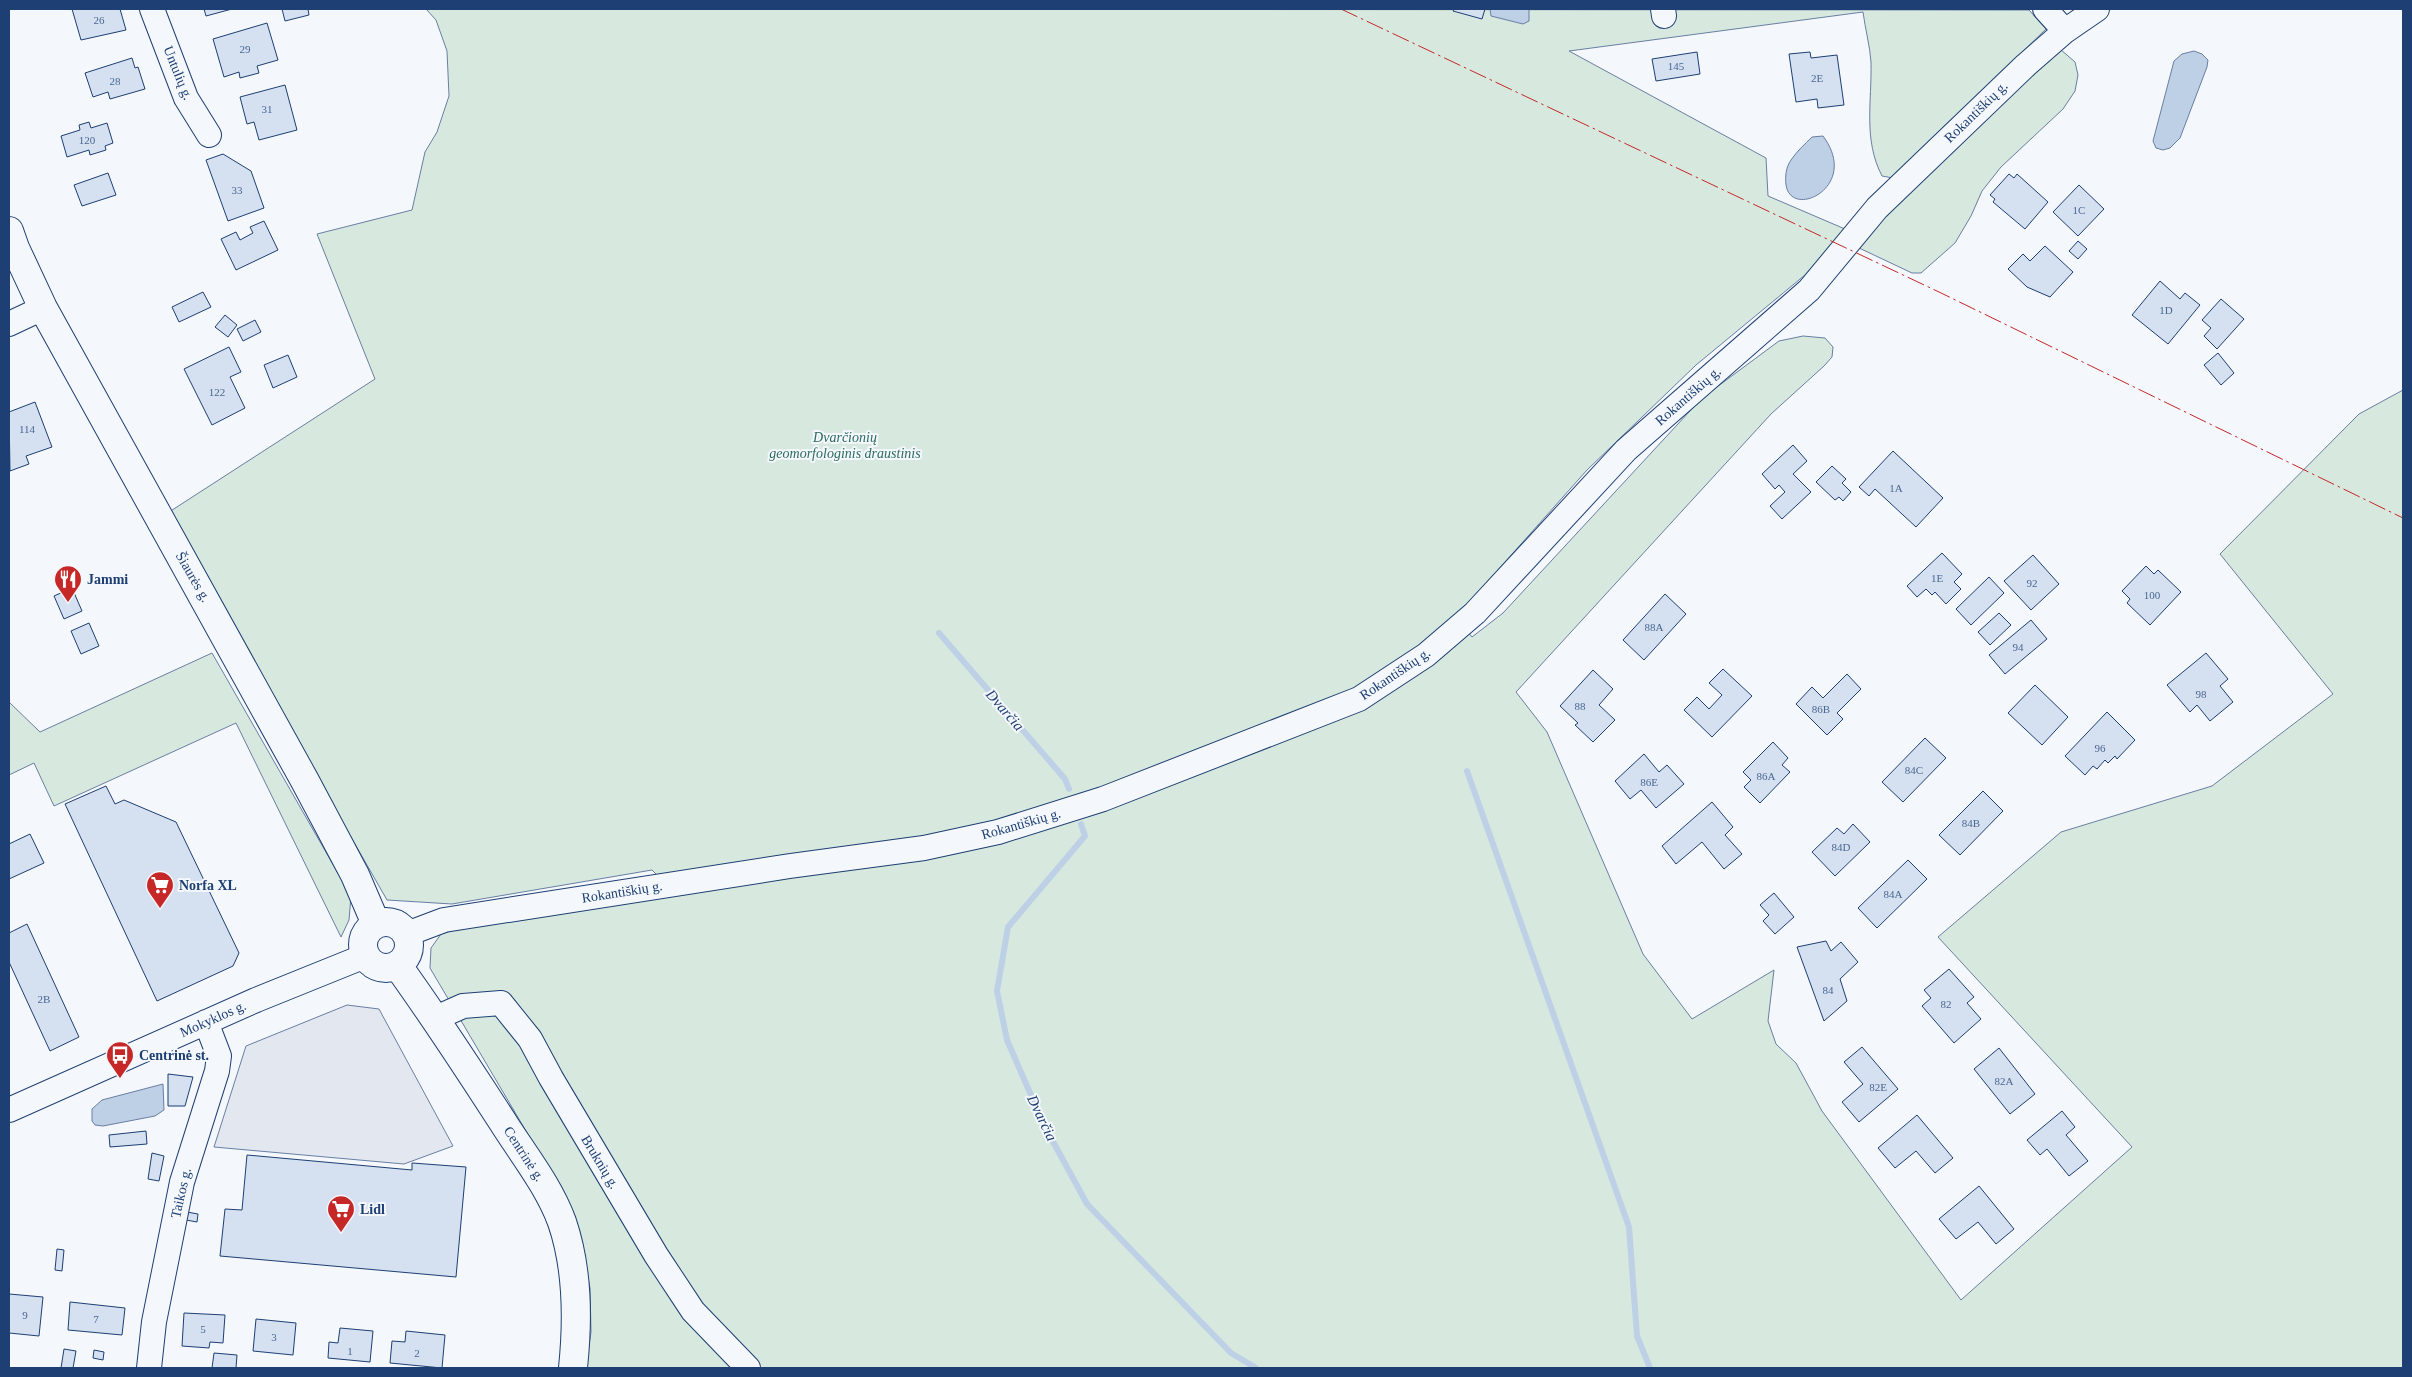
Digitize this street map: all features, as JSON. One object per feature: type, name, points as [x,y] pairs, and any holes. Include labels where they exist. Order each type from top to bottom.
[{"type":"main road","name":"Šiaurės g.","points":[[9,231],[14,248],[43,308],[305,781],[355,875],[376,924]]},
{"type":"main road","points":[[391,922],[401,926],[407,934],[410,944],[408,955],[398,966],[382,968],[372,964],[365,956],[362,946],[364,935],[376,924],[391,922]]},
{"type":"main road","name":"Centrinė g.","points":[[398,966],[436,1018],[545,1186],[562,1221],[575,1287],[577,1324],[573,1368]]},
{"type":"street","name":"Untulių g.","points":[[152,9],[186,98],[209,135]]},
{"type":"street","points":[[2045,9],[2066,31]]},
{"type":"street","name":"Rokantiškių g.","points":[[407,934],[452,918],[790,866],[924,848],[998,832],[1103,799],[1359,699],[1426,655],[1475,613],[1626,450],[1809,290],[1876,208],[2026,64],[2066,31],[2097,9]]},
{"type":"street","points":[[9,324],[43,308]]},
{"type":"street","name":"Mokyklos g.","points":[[9,1110],[206,1022],[365,956]]},
{"type":"street","name":"Bruknių g.","points":[[436,1018],[463,1006],[501,1004],[530,1039],[551,1078],[656,1255],[693,1311],[748,1368]]},
{"type":"street","name":"Taikos g.","points":[[149,1368],[154,1322],[182,1182],[219,1056],[206,1022]]},
{"type":"green space","name":"Dvarčionių geomorfologinis draustinis","points":[[426,9],[2029,10],[2046,29],[1893,178],[1882,176],[1872,148],[1870,134],[1871,62],[1863,12],[1569,51],[1766,158],[1768,196],[1845,229],[1805,275],[1696,365],[1587,470],[1456,617],[1472,637],[1503,613],[1702,398],[1779,341],[1803,336],[1825,338],[1833,347],[1832,357],[1824,366],[1771,414],[1516,692],[1547,732],[1643,954],[1692,1019],[1774,970],[1768,1021],[1776,1044],[1796,1063],[1822,1111],[1961,1300],[2132,1147],[1938,937],[2061,832],[2212,786],[2333,694],[2220,554],[2359,414],[2403,390],[2403,1368],[586,1368],[591,1332],[590,1288],[582,1248],[536,1148],[430,968],[431,948],[441,934],[483,922],[673,891],[652,870],[452,904],[387,900],[166,514],[375,379],[317,234],[412,210],[425,152],[437,132],[449,96],[447,51],[436,20]]},
{"type":"green space","points":[[2060,49],[2075,62],[2078,75],[2075,91],[2063,109],[2001,167],[1982,191],[1971,216],[1955,243],[1921,273],[1912,273],[1857,247],[1881,214]]},
{"type":"green space","points":[[212,653],[351,896],[349,920],[341,937],[236,723],[54,806],[34,763],[9,775],[9,702],[40,732]]},
{"type":"shaded area","points":[[347,1005],[379,1009],[453,1146],[404,1164],[214,1147],[246,1046]]},
{"type":"water","points":[[1490,9],[1529,9],[1529,21],[1523,24],[1491,16]]},
{"type":"water","points":[[2194,51],[2202,54],[2208,60],[2207,67],[2180,138],[2170,148],[2163,150],[2156,148],[2153,141],[2174,61],[2182,54]]},
{"type":"water","points":[[1823,136],[1833,154],[1834,170],[1829,183],[1821,193],[1810,198],[1799,199],[1791,195],[1786,185],[1788,166],[1791,160],[1812,137]]},
{"type":"water","points":[[163,1084],[164,1110],[155,1116],[103,1126],[95,1125],[92,1121],[92,1109],[102,1100]]},
{"type":"building","points":[[72,9],[120,9],[126,30],[81,40]]},
{"type":"building","points":[[204,9],[232,9],[206,16]]},
{"type":"building","points":[[282,9],[308,9],[309,15],[285,21]]},
{"type":"building","points":[[1454,9],[1485,9],[1482,19],[1453,11]]},
{"type":"building","points":[[267,23],[278,60],[257,66],[259,73],[240,78],[239,72],[224,77],[213,39]]},
{"type":"building","points":[[1697,52],[1700,74],[1656,81],[1652,59]]},
{"type":"building","points":[[1810,52],[1811,58],[1837,55],[1844,105],[1818,108],[1817,99],[1796,102],[1789,54]]},
{"type":"building","points":[[132,58],[135,68],[138,67],[145,89],[110,99],[108,92],[93,97],[85,73]]},
{"type":"building","points":[[285,85],[297,130],[259,140],[254,122],[247,124],[240,97]]},
{"type":"building","points":[[89,122],[91,128],[107,123],[113,143],[105,146],[106,150],[90,155],[89,150],[67,157],[61,136],[80,130],[79,125]]},
{"type":"building","points":[[223,154],[251,171],[264,208],[228,221],[206,160]]},
{"type":"building","points":[[108,173],[116,195],[82,206],[74,185]]},
{"type":"building","points":[[2009,174],[2014,178],[2017,174],[2048,202],[2025,229],[1993,202],[1995,199],[1990,195]]},
{"type":"building","points":[[2079,185],[2104,209],[2078,236],[2053,212]]},
{"type":"building","points":[[264,221],[278,250],[236,270],[221,239],[236,232],[240,240],[253,233],[250,227]]},
{"type":"building","points":[[2078,241],[2087,249],[2078,259],[2069,251]]},
{"type":"building","points":[[2045,246],[2073,272],[2050,297],[2027,287],[2008,269],[2023,254],[2030,261]]},
{"type":"building","points":[[2160,281],[2180,299],[2185,293],[2200,305],[2168,344],[2132,315]]},
{"type":"building","points":[[203,292],[211,307],[179,322],[172,307]]},
{"type":"building","points":[[2221,299],[2244,319],[2217,349],[2204,336],[2211,328],[2202,320]]},
{"type":"building","points":[[225,315],[237,325],[228,337],[215,327]]},
{"type":"building","points":[[255,320],[261,332],[243,341],[237,329]]},
{"type":"building","points":[[229,347],[241,372],[230,377],[245,408],[212,425],[184,369]]},
{"type":"building","points":[[2218,353],[2234,373],[2221,385],[2204,365]]},
{"type":"building","points":[[288,355],[297,377],[273,388],[264,365]]},
{"type":"building","points":[[35,402],[52,447],[26,456],[29,464],[10,471],[9,412]]},
{"type":"building","points":[[1793,445],[1807,461],[1793,474],[1811,492],[1782,519],[1770,506],[1785,492],[1779,485],[1775,489],[1762,474]]},
{"type":"building","points":[[1893,451],[1943,498],[1916,527],[1875,489],[1869,496],[1859,487]]},
{"type":"building","points":[[1832,466],[1846,479],[1842,483],[1851,492],[1843,501],[1839,497],[1835,500],[1816,482]]},
{"type":"building","points":[[1942,553],[1962,574],[1954,582],[1961,589],[1946,604],[1935,592],[1932,595],[1926,589],[1917,597],[1907,586]]},
{"type":"building","points":[[2033,555],[2059,584],[2031,610],[2004,581]]},
{"type":"building","points":[[2146,566],[2154,574],[2158,570],[2181,592],[2150,625],[2127,603],[2130,599],[2122,591]]},
{"type":"building","points":[[1989,577],[2004,593],[1971,625],[1956,609]]},
{"type":"building","name":"Jammi","points":[[72,588],[82,611],[64,619],[54,596]]},
{"type":"building","points":[[1665,594],[1686,614],[1644,660],[1623,640]]},
{"type":"building","points":[[1999,613],[2011,625],[1990,645],[1978,632]]},
{"type":"building","points":[[2031,620],[2047,639],[2005,674],[1989,655]]},
{"type":"building","points":[[89,623],[99,646],[81,654],[71,631]]},
{"type":"building","points":[[2206,653],[2228,679],[2220,686],[2233,702],[2210,721],[2197,705],[2190,712],[2167,685]]},
{"type":"building","points":[[1723,669],[1752,696],[1712,737],[1684,710],[1697,697],[1709,709],[1722,695],[1709,683]]},
{"type":"building","points":[[1593,670],[1613,689],[1599,705],[1615,720],[1593,742],[1575,725],[1578,723],[1560,706]]},
{"type":"building","points":[[1847,674],[1861,689],[1837,713],[1843,719],[1827,735],[1796,704],[1812,687],[1823,698]]},
{"type":"building","points":[[2035,685],[2068,717],[2042,745],[2008,713]]},
{"type":"building","points":[[2107,712],[2135,740],[2117,759],[2115,756],[2108,763],[2105,760],[2097,769],[2093,766],[2085,775],[2065,756]]},
{"type":"building","points":[[1925,738],[1946,758],[1903,802],[1882,782]]},
{"type":"building","points":[[1773,742],[1788,758],[1782,765],[1790,772],[1760,803],[1744,787],[1751,780],[1743,772]]},
{"type":"building","points":[[1644,754],[1659,772],[1667,765],[1684,784],[1656,808],[1641,790],[1630,799],[1615,781]]},
{"type":"building","points":[[106,786],[115,804],[124,800],[176,822],[239,953],[233,966],[157,1001],[65,804]]},
{"type":"building","points":[[1983,791],[2003,811],[1960,855],[1939,835]]},
{"type":"building","points":[[1712,802],[1733,827],[1725,835],[1742,854],[1724,869],[1702,842],[1676,864],[1662,846]]},
{"type":"building","points":[[1853,824],[1870,842],[1835,876],[1812,852],[1837,828],[1844,834]]},
{"type":"building","points":[[30,834],[44,863],[9,879],[9,844]]},
{"type":"building","points":[[1908,860],[1927,879],[1877,928],[1858,908]]},
{"type":"building","points":[[1774,893],[1794,917],[1775,934],[1763,921],[1769,915],[1760,905]]},
{"type":"building","points":[[27,924],[79,1037],[50,1051],[9,962],[9,933]]},
{"type":"building","points":[[1826,941],[1831,951],[1841,942],[1858,962],[1840,979],[1847,1001],[1824,1021],[1797,947]]},
{"type":"building","points":[[1949,969],[1974,997],[1967,1003],[1981,1019],[1954,1043],[1922,1006],[1931,998],[1924,990]]},
{"type":"building","points":[[1862,1047],[1898,1089],[1859,1122],[1842,1102],[1863,1084],[1844,1062]]},
{"type":"building","points":[[1999,1048],[2035,1094],[2010,1114],[1974,1069]]},
{"type":"building","points":[[168,1074],[193,1077],[185,1106],[168,1106]]},
{"type":"building","points":[[2062,1111],[2075,1127],[2066,1135],[2088,1161],[2069,1176],[2047,1149],[2040,1155],[2027,1140]]},
{"type":"building","points":[[1917,1115],[1953,1158],[1935,1173],[1916,1151],[1895,1168],[1878,1148]]},
{"type":"building","points":[[146,1131],[147,1144],[110,1147],[109,1135]]},
{"type":"building","points":[[152,1153],[164,1156],[159,1181],[148,1179]]},
{"type":"building","name":"Lidl","points":[[247,1155],[412,1170],[412,1163],[466,1167],[456,1277],[220,1256],[225,1209],[242,1210]]},
{"type":"building","points":[[1979,1186],[2014,1229],[1996,1244],[1978,1222],[1956,1239],[1939,1219]]},
{"type":"building","points":[[187,1212],[198,1214],[197,1222],[186,1220]]},
{"type":"building","points":[[57,1249],[64,1250],[62,1271],[55,1270]]},
{"type":"building","points":[[9,1294],[43,1297],[39,1336],[9,1333]]},
{"type":"building","points":[[70,1302],[125,1308],[122,1335],[68,1330]]},
{"type":"building","points":[[184,1313],[225,1315],[223,1343],[210,1342],[209,1348],[182,1346]]},
{"type":"building","points":[[256,1319],[296,1323],[293,1355],[253,1351]]},
{"type":"building","points":[[340,1328],[373,1331],[370,1362],[328,1358],[329,1342],[338,1343]]},
{"type":"building","points":[[406,1331],[445,1335],[442,1368],[390,1363],[392,1341],[405,1342]]},
{"type":"building","points":[[64,1349],[76,1351],[73,1368],[61,1368]]},
{"type":"building","points":[[94,1350],[104,1352],[103,1360],[93,1358]]},
{"type":"building","points":[[214,1353],[237,1355],[236,1368],[212,1368]]},
{"type":"waterway","name":"Dvarčia","points":[[939,633],[1065,779],[1069,789]]},
{"type":"waterway","points":[[1467,771],[1629,1227],[1637,1336],[1650,1368]]},
{"type":"waterway","name":"Dvarčia","points":[[1081,824],[1085,836],[1008,927],[997,991],[1007,1040],[1044,1125],[1087,1204],[1231,1353],[1256,1368]]},
{"type":"power","points":[[1341,9],[1939,292],[2403,518]]},
{"type":"place","name":"Jammi","points":[[68,603]]},
{"type":"place","name":"Norfa XL","points":[[160,909]]},
{"type":"place","name":"Centrinė st.","points":[[120,1079]]},
{"type":"place","name":"Lidl","points":[[341,1233]]}]
